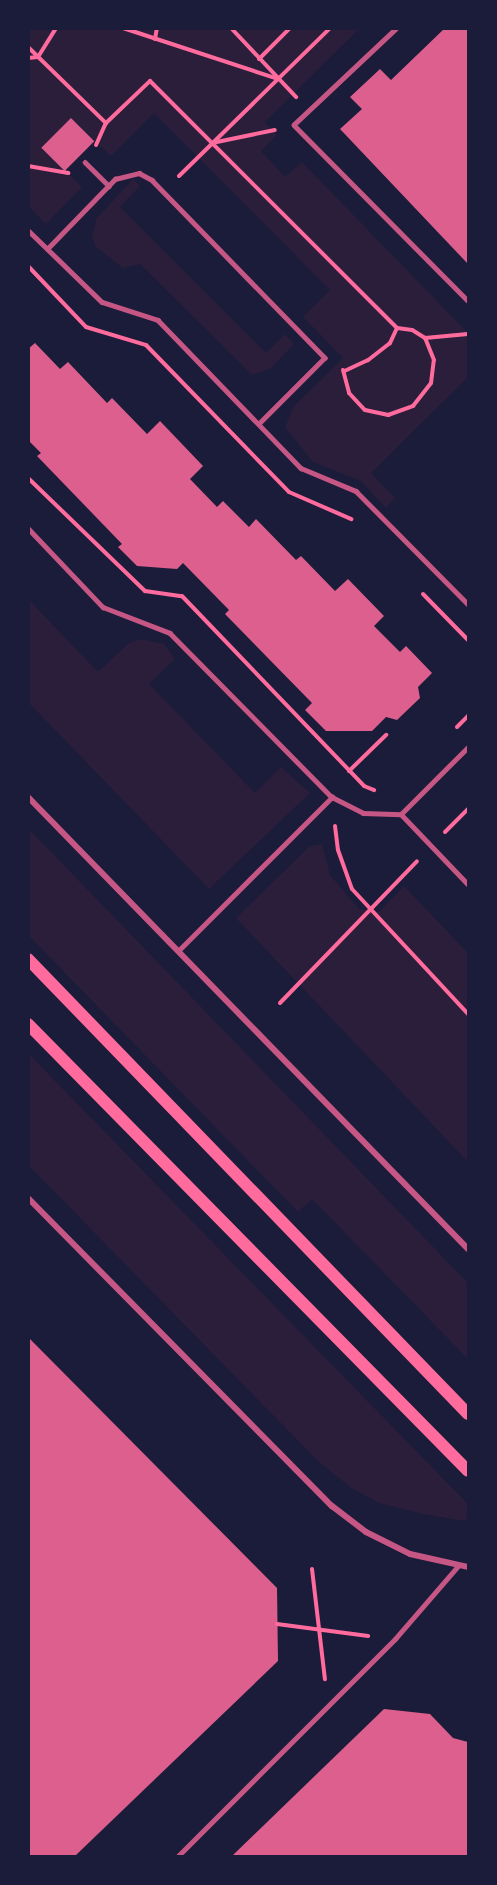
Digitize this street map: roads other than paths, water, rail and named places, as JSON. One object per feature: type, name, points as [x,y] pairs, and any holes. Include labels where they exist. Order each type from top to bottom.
[{"type":"main road","points":[[28,959],[468,1414]]},
{"type":"main road","points":[[28,1023],[468,1471]]},
{"type":"street","points":[[28,797],[468,1249]]},
{"type":"street","points":[[28,1198],[332,1506],[366,1533],[410,1554],[468,1567]]},
{"type":"lane","points":[[397,28],[294,125],[468,301]]},
{"type":"lane","points":[[85,162],[108,186]]},
{"type":"lane","points":[[47,249],[108,186],[126,174],[139,172],[164,192],[325,358],[260,423]]},
{"type":"lane","points":[[28,230],[102,302],[158,320],[301,468],[356,491],[468,604]]},
{"type":"lane","points":[[28,528],[103,607],[170,633],[332,797],[363,813],[401,814],[468,884]]},
{"type":"lane","points":[[401,814],[468,747]]},
{"type":"lane","points":[[178,951],[332,797]]},
{"type":"lane","points":[[178,1857],[395,1639],[459,1566]]}]
